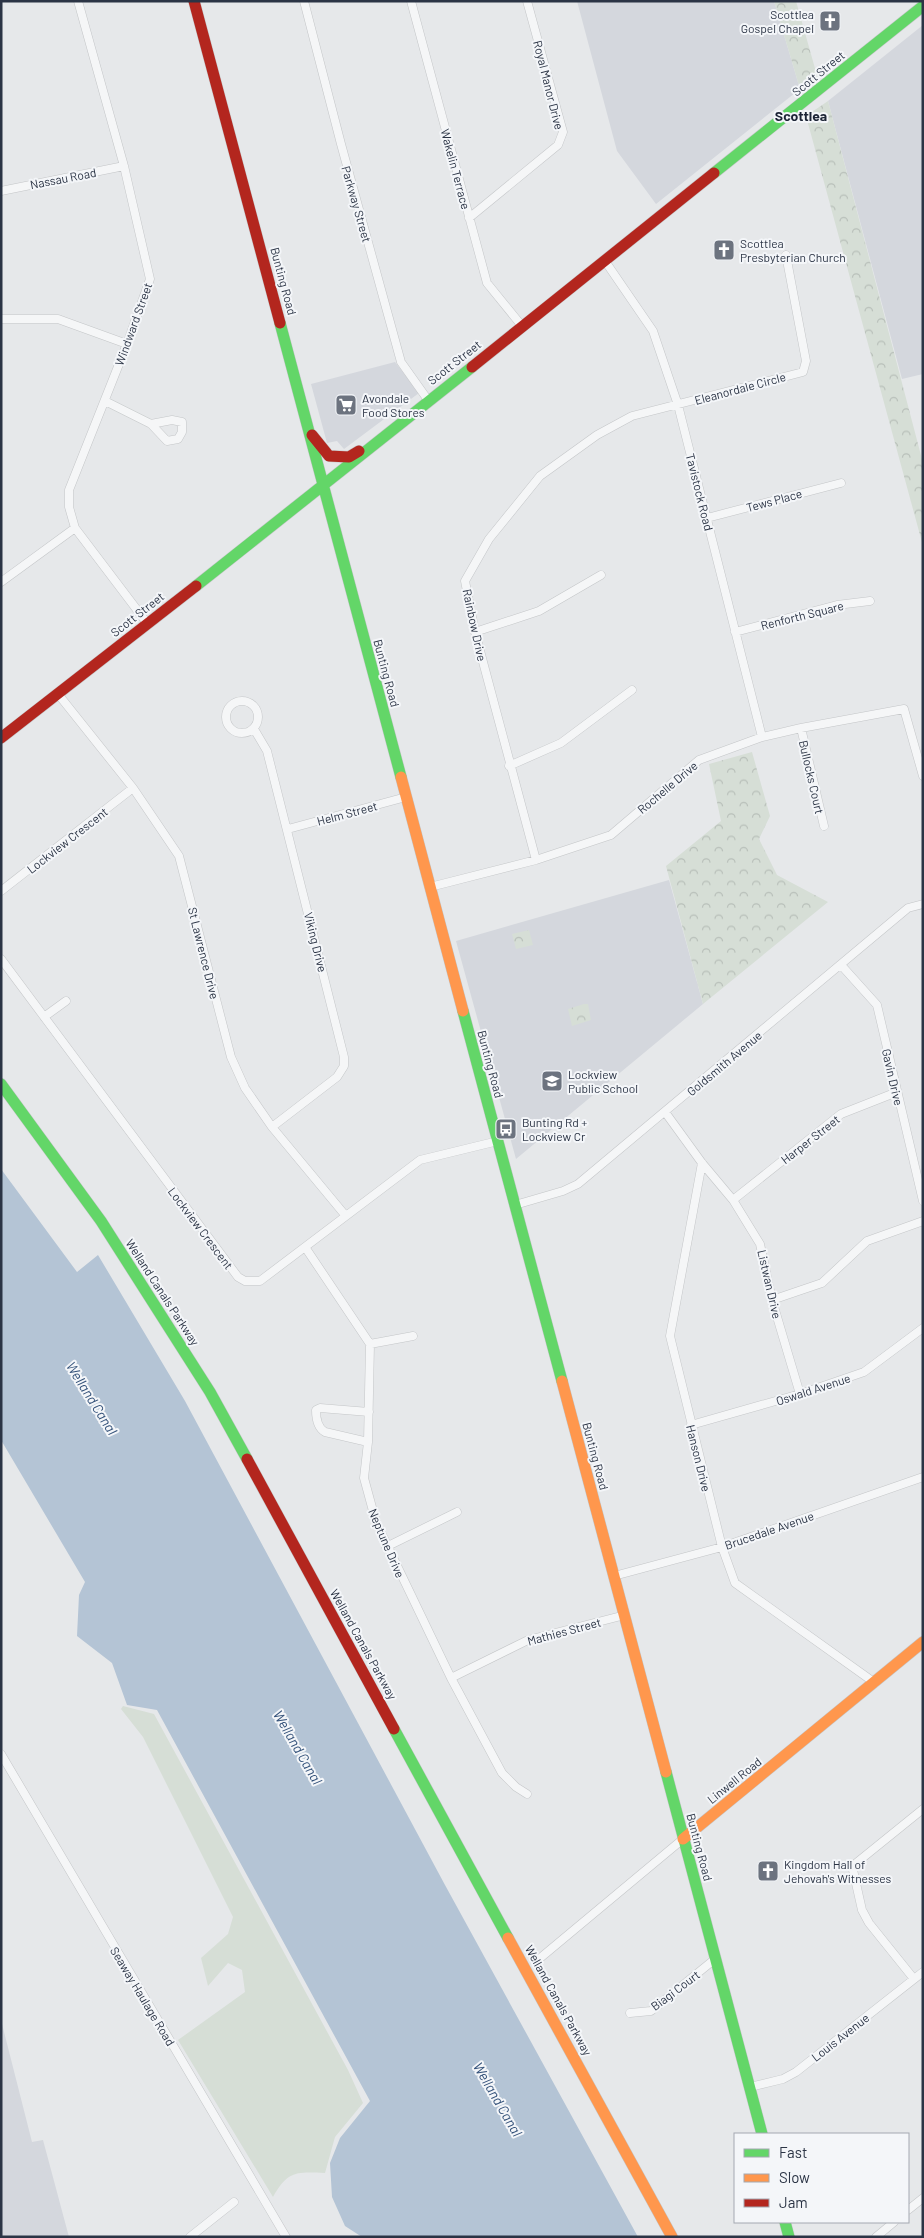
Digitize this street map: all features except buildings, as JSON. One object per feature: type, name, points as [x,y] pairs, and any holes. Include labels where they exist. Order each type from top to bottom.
[{"type":"main road","name":"Bunting Road","points":[[194,1],[762,2133]]},
{"type":"main road","name":"Scott Street","points":[[1,738],[322,487],[428,400],[923,6]]},
{"type":"main road","points":[[310,432],[328,456],[337,458],[348,457],[381,438]]},
{"type":"main road","name":"Welland Canals Parkway","points":[[1,1084],[101,1221],[210,1392],[672,2237]]},
{"type":"main road","name":"Linwell Road","points":[[683,1839],[923,1642]]},
{"type":"main road","points":[[785,2223],[789,2237]]},
{"type":"street","name":"Windward Street","points":[[78,1],[124,166],[150,279],[128,344],[69,490],[69,507],[75,528],[147,623]]},
{"type":"street","name":"Parkway Street","points":[[304,1],[401,362],[428,400]]},
{"type":"street","name":"Wakelin Terrace","points":[[411,1],[487,283],[522,326]]},
{"type":"street","name":"Royal Manor Drive","points":[[469,218],[558,145],[563,132],[526,1]]},
{"type":"street","name":"Nassau Road","points":[[1,191],[124,166]]},
{"type":"street","name":"Eleanordale Circle","points":[[678,405],[803,372],[806,360],[786,255]]},
{"type":"street","name":"Tavistock Road","points":[[605,261],[653,331],[678,405],[762,737]]},
{"type":"street","points":[[1,319],[58,319],[128,344]]},
{"type":"street","points":[[105,401],[151,424]]},
{"type":"street","name":"Rainbow Drive","points":[[536,860],[509,766],[475,632],[465,580],[489,539],[540,476],[597,435],[632,416],[678,405]]},
{"type":"street","name":"Tews Place","points":[[707,518],[841,483]]},
{"type":"street","points":[[1,582],[75,528]]},
{"type":"street","points":[[475,632],[539,611],[601,575]]},
{"type":"street","name":"Renforth Square","points":[[735,632],[828,607],[870,601]]},
{"type":"street","points":[[509,766],[561,743],[632,690]]},
{"type":"street","name":"St Lawrence Drive","points":[[58,694],[133,788],[179,856],[231,1057],[245,1088],[272,1127],[345,1215]]},
{"type":"street","points":[[243,701],[254,706],[259,717],[254,729],[240,733],[231,729],[225,716],[230,705],[243,701]]},
{"type":"street","name":"Rochelle Drive","points":[[430,887],[536,860],[611,835],[699,760],[762,737],[801,728],[904,709],[923,776]]},
{"type":"street","name":"Bullocks Court","points":[[801,728],[824,826]]},
{"type":"street","name":"Viking Drive","points":[[254,729],[267,751],[344,1057],[344,1066],[337,1077],[272,1127]]},
{"type":"street","name":"Lockview Crescent","points":[[1,891],[133,788]]},
{"type":"street","name":"Helm Street","points":[[288,830],[406,797]]},
{"type":"street","name":"Goldsmith Avenue","points":[[515,1205],[563,1191],[578,1184],[908,908],[923,904]]},
{"type":"street","name":"Lockview Crescent","points":[[1,959],[238,1278],[245,1281],[260,1281],[420,1160],[498,1141]]},
{"type":"street","name":"Gavin Drive","points":[[841,965],[877,1005],[923,1201]]},
{"type":"street","points":[[44,1017],[66,1000]]},
{"type":"street","name":"Harper Street","points":[[733,1200],[841,1114],[896,1092]]},
{"type":"street","name":"Listwan Drive","points":[[665,1112],[702,1163],[733,1200],[760,1244],[772,1300],[800,1394]]},
{"type":"street","name":"Hanson Drive","points":[[702,1163],[670,1336],[722,1547],[735,1583],[875,1683]]},
{"type":"street","points":[[772,1300],[822,1283],[867,1241],[923,1221]]},
{"type":"street","points":[[305,1247],[370,1344],[413,1336]]},
{"type":"street","name":"Oswald Avenue","points":[[691,1424],[800,1394],[864,1372],[923,1328]]},
{"type":"street","name":"Neptune Drive","points":[[370,1344],[368,1442],[364,1478],[376,1522],[386,1547],[451,1678],[502,1773],[516,1787],[527,1794]]},
{"type":"street","points":[[368,1442],[325,1432],[320,1429],[316,1410],[320,1408],[369,1412]]},
{"type":"street","name":"Brucedale Avenue","points":[[614,1576],[722,1547],[923,1477]]},
{"type":"street","points":[[386,1547],[457,1512]]},
{"type":"street","name":"Mathies Street","points":[[451,1678],[528,1640],[625,1615]]},
{"type":"street","name":"Seaway Haulage Road","points":[[1,1754],[286,2237]]},
{"type":"street","points":[[914,1979],[868,1923],[862,1910],[853,1870],[855,1864],[923,1809]]},
{"type":"street","name":"Linwell Road","points":[[540,1959],[683,1839]]},
{"type":"street","name":"Biagi Court","points":[[630,2013],[651,2011],[716,1959]]},
{"type":"street","name":"Louis Avenue","points":[[750,2087],[783,2079],[796,2072],[923,1972]]},
{"type":"street","points":[[909,2209],[923,2198]]},
{"type":"street","points":[[190,2237],[234,2202]]},
{"type":"street","points":[[876,2237],[893,2223]]},
{"type":"shaded area","points":[[577,1],[774,1],[800,89],[656,204],[617,151]]},
{"type":"shaded area","points":[[923,25],[923,374],[902,379],[828,101]]},
{"type":"shaded area","points":[[395,362],[419,393],[344,449],[337,441],[327,443],[311,384]]},
{"type":"shaded area","name":"Lockview Public School","points":[[669,880],[703,1004],[516,1159],[456,941]]},
{"type":"shaded area","points":[[1,2020],[32,2142],[43,2140],[69,2237],[1,2237]]},
{"type":"green space","points":[[774,1],[796,1],[818,79],[800,89]]},
{"type":"green space","points":[[828,101],[923,463],[923,546],[806,116]]},
{"type":"green space","points":[[752,752],[770,816],[759,839],[777,875],[828,902],[703,1004],[666,866],[721,821],[709,764]]},
{"type":"green space","points":[[529,930],[533,945],[516,949],[512,934]]},
{"type":"green space","points":[[588,1004],[591,1020],[572,1026],[568,1009]]},
{"type":"green space","points":[[123,1706],[154,1714],[348,2070],[363,2103],[335,2137],[325,2173],[294,2174],[278,2188],[273,2197],[178,2040],[245,1992],[242,1970],[228,1963],[208,1986],[201,1958],[228,1934],[233,1917],[143,1737],[121,1709]]},
{"type":"water","name":"Welland Canal","points":[[1,1169],[77,1272],[98,1255],[185,1401],[445,1885],[638,2237],[362,2237],[345,2226],[332,2197],[330,2163],[340,2138],[370,2101],[157,1710],[127,1705],[112,1663],[77,1636],[79,1595],[85,1582],[1,1440]]},
{"type":"traffic: fast","points":[[714,173],[923,6]]},
{"type":"traffic: fast","points":[[280,323],[401,777]]},
{"type":"traffic: fast","points":[[196,586],[472,367]]},
{"type":"traffic: fast","points":[[463,1011],[562,1381]]},
{"type":"traffic: fast","points":[[1,1084],[101,1221],[210,1392],[247,1459]]},
{"type":"traffic: fast","points":[[394,1729],[508,1938]]},
{"type":"traffic: fast","points":[[666,1772],[762,2133]]},
{"type":"traffic: fast","points":[[785,2223],[789,2237]]},
{"type":"traffic: slow","points":[[401,777],[463,1011]]},
{"type":"traffic: slow","points":[[562,1381],[666,1772]]},
{"type":"traffic: slow","points":[[683,1839],[923,1642]]},
{"type":"traffic: slow","points":[[508,1938],[672,2237]]},
{"type":"traffic: jam","points":[[194,1],[280,323]]},
{"type":"traffic: jam","points":[[472,367],[714,173]]},
{"type":"traffic: jam","points":[[312,435],[329,456],[349,457],[359,451]]},
{"type":"traffic: jam","points":[[1,738],[196,586]]},
{"type":"traffic: jam","points":[[247,1459],[394,1729]]},
{"type":"place","name":"Scottlea Gospel Chapel","points":[[830,21]]},
{"type":"place","name":"Scottlea Presbyterian Church","points":[[724,250]]},
{"type":"place","name":"Avondale Food Stores","points":[[346,405]]},
{"type":"place","name":"Lockview Public School","points":[[552,1081]]},
{"type":"place","name":"Bunting Rd + Lockview Cr","points":[[506,1129]]},
{"type":"place","name":"Kingdom Hall of Jehovah's Witnesses","points":[[768,1871]]},
{"type":"district","name":"Scottlea","points":[[801,115]]}]
